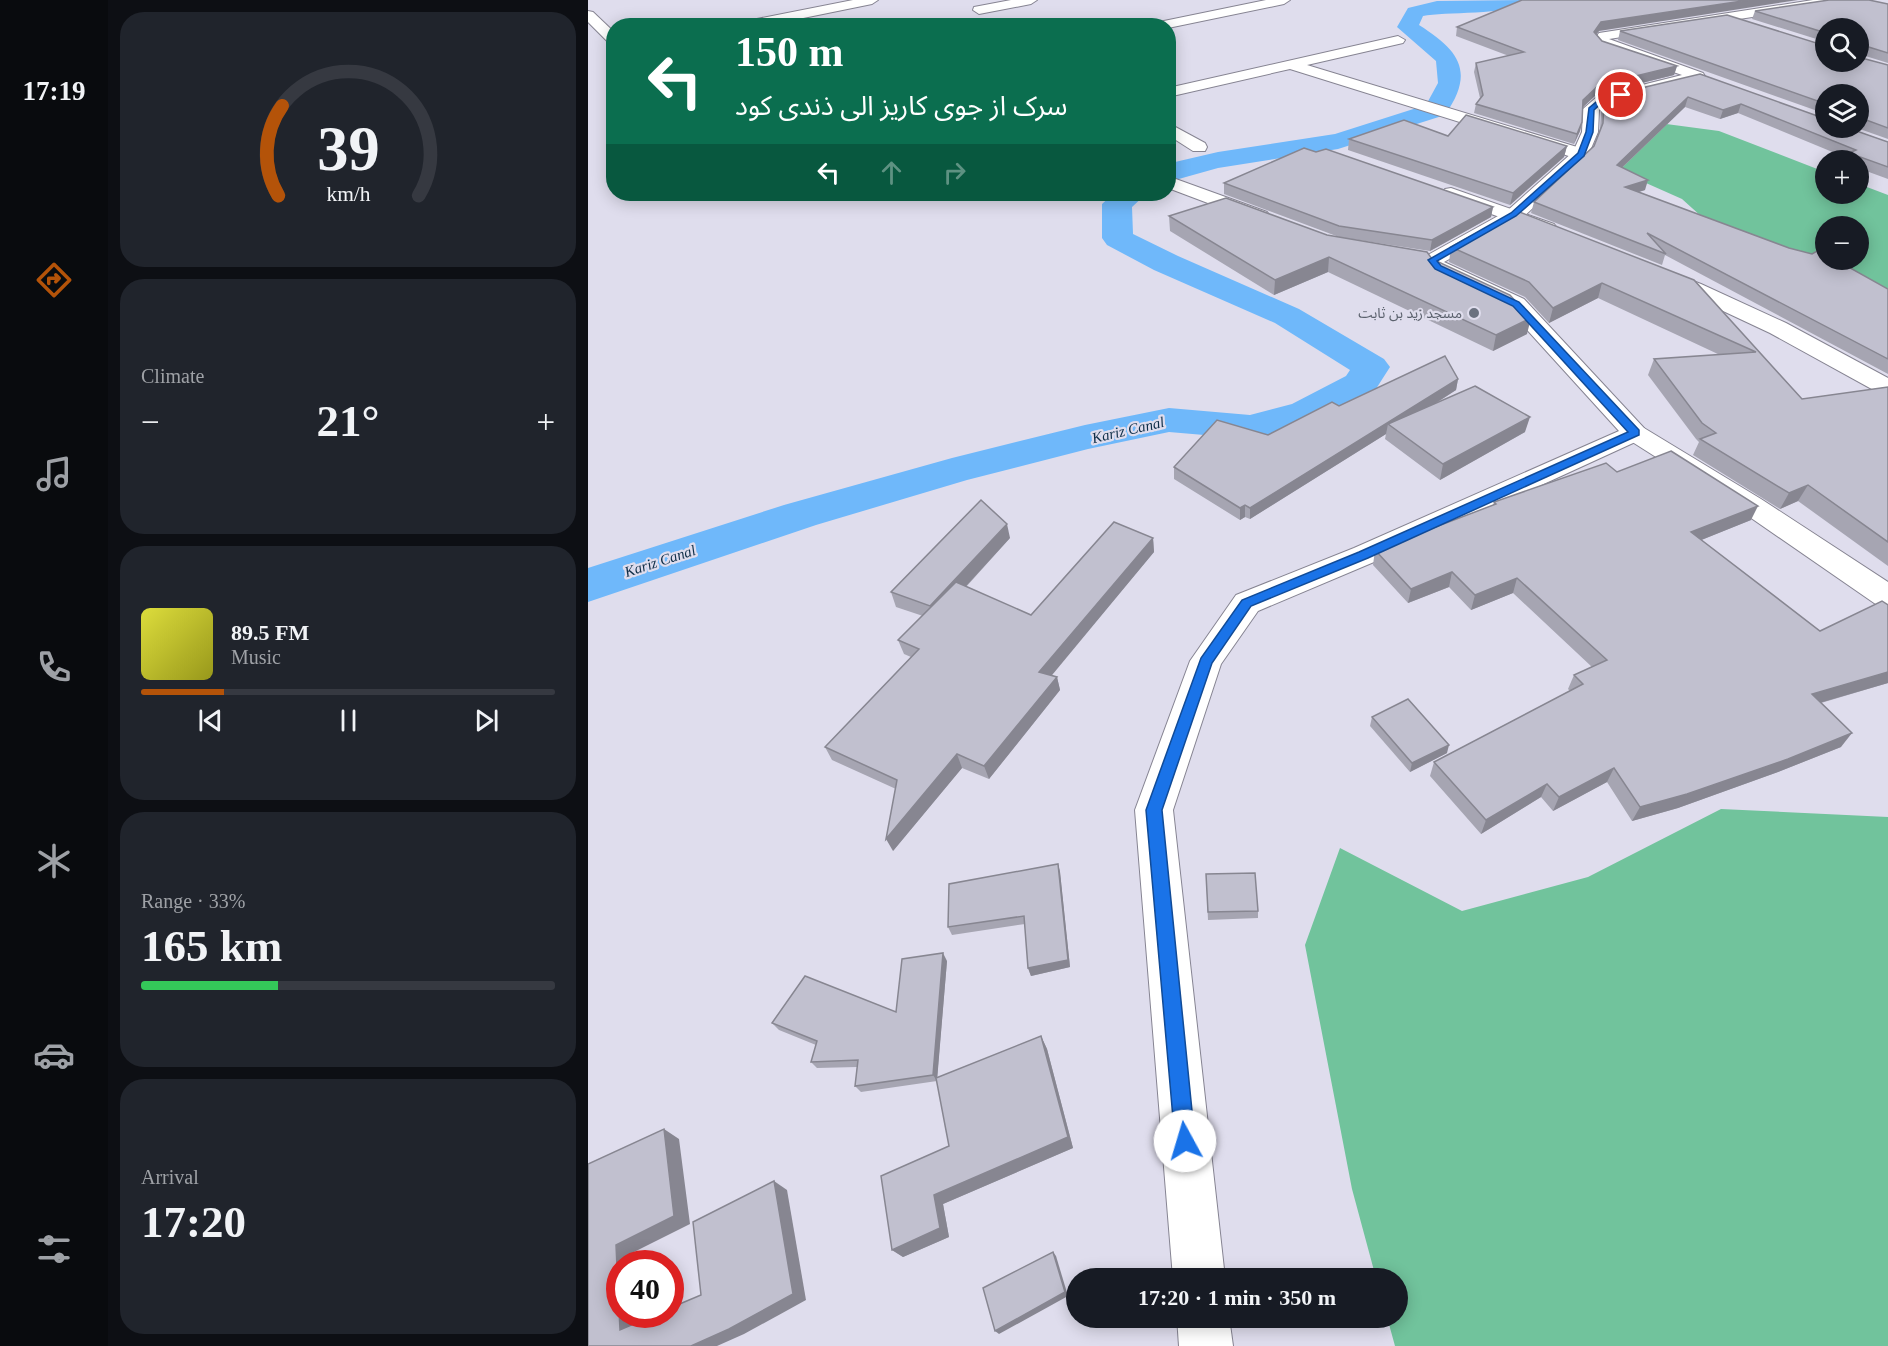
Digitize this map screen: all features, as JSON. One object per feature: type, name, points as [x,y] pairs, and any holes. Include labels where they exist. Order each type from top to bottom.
[{"type":"street","points":[[782,18],[872,0]]},
{"type":"street","points":[[992,18],[974,8],[1031,0]]},
{"type":"street","points":[[1176,22],[1284,0]]},
{"type":"street","points":[[1837,0],[1738,22],[1604,36],[1601,40],[1606,44],[1703,78],[1603,99],[1591,110],[1590,132],[1581,154],[1514,215],[1422,259],[1516,304],[1635,432],[1751,505],[1888,597]]},
{"type":"street","points":[[588,15],[606,32]]},
{"type":"street","points":[[1176,91],[1398,40]]},
{"type":"street","points":[[1291,65],[1581,154]]},
{"type":"street","points":[[1176,133],[1198,147]]},
{"type":"street","points":[[1176,184],[1283,225]]},
{"type":"street","points":[[1437,188],[1569,237]]},
{"type":"street","points":[[1646,268],[1734,304],[1830,354],[1888,388]]},
{"type":"street","points":[[1198,1268],[1154,810],[1206,661],[1247,603],[1364,555],[1635,432]]},
{"type":"street","points":[[1204,1328],[1206,1346]]},
{"type":"green space","points":[[1606,116],[1719,131],[1815,168],[1815,204],[1869,204],[1869,188],[1888,195],[1888,305],[1742,253],[1682,199],[1610,167]]},
{"type":"green space","points":[[1721,809],[1888,817],[1888,1346],[1395,1346],[1390,1328],[1408,1328],[1408,1268],[1373,1268],[1352,1189],[1305,945],[1340,848],[1462,911],[1588,877]]},
{"type":"building","points":[[1522,0],[1749,0],[1601,22],[1594,32],[1602,41],[1677,66],[1599,85],[1583,100],[1582,122],[1577,134],[1476,104],[1483,95],[1476,63],[1524,52],[1457,27]]},
{"type":"building","points":[[1829,0],[1869,0],[1888,4],[1888,53],[1869,47],[1869,18],[1815,18],[1815,30],[1755,11]]},
{"type":"building","points":[[1727,15],[1815,43],[1815,72],[1869,72],[1869,60],[1888,65],[1888,128],[1869,121],[1869,84],[1815,84],[1815,100],[1620,31]]},
{"type":"building","points":[[1700,74],[1815,115],[1815,134],[1741,104],[1723,110],[1688,97],[1617,165],[1648,180],[1625,187],[1789,248],[1812,254],[1815,252],[1815,270],[1854,270],[1888,289],[1888,359],[1647,233],[1666,254],[1534,202],[1594,146],[1603,123],[1604,102],[1612,95]]},
{"type":"building","points":[[1466,115],[1567,146],[1513,193],[1349,139],[1404,120],[1448,136]]},
{"type":"building","points":[[1869,135],[1888,142],[1888,167],[1869,160],[1869,150],[1856,150],[1826,138],[1869,138]]},
{"type":"building","points":[[1304,148],[1316,152],[1326,149],[1493,207],[1432,240],[1339,226],[1224,183]]},
{"type":"building","points":[[1226,198],[1327,235],[1427,252],[1432,259],[1510,295],[1531,318],[1496,335],[1329,257],[1275,280],[1169,216]]},
{"type":"building","points":[[1517,211],[1694,280],[1802,399],[1888,387],[1888,542],[1808,485],[1789,493],[1700,439],[1716,433],[1702,423],[1654,359],[1756,352],[1602,283],[1553,308],[1529,282],[1451,247]]},
{"type":"building","points":[[1445,356],[1458,379],[1250,508],[1245,505],[1240,508],[1174,467],[1217,420],[1268,435],[1332,402],[1339,406]]},
{"type":"building","points":[[1475,386],[1530,417],[1443,464],[1388,424]]},
{"type":"building","points":[[1671,451],[1758,506],[1691,532],[1820,631],[1882,601],[1888,605],[1888,672],[1812,694],[1852,733],[1788,759],[1687,794],[1640,807],[1614,768],[1559,797],[1547,784],[1486,820],[1434,762],[1583,684],[1574,675],[1607,660],[1517,578],[1475,595],[1452,572],[1411,589],[1375,550],[1496,504],[1494,502],[1606,463],[1617,472]]},
{"type":"building","points":[[981,500],[1007,524],[930,606],[891,592]]},
{"type":"building","points":[[1114,522],[1153,538],[1039,672],[1057,677],[984,766],[957,754],[886,839],[897,780],[825,747],[919,649],[898,640],[956,582],[1031,615]]},
{"type":"building","points":[[1408,699],[1449,745],[1412,763],[1372,717]]},
{"type":"building","points":[[1058,864],[1068,960],[1028,968],[1024,916],[948,927],[949,884]]},
{"type":"building","points":[[1255,873],[1258,911],[1208,912],[1206,874]]},
{"type":"building","points":[[943,953],[933,1075],[855,1086],[858,1060],[811,1062],[817,1041],[772,1023],[805,976],[896,1012],[902,959]]},
{"type":"building","points":[[1041,1036],[1068,1137],[934,1195],[940,1228],[892,1250],[881,1176],[949,1146],[936,1078]]},
{"type":"building","points":[[664,1129],[674,1216],[616,1245],[616,1250],[606,1250],[606,1328],[620,1328],[620,1330],[625,1328],[684,1328],[684,1302],[701,1295],[693,1222],[774,1181],[793,1294],[729,1329],[691,1346],[588,1346],[588,1164]]},
{"type":"building","points":[[1053,1252],[1065,1292],[995,1331],[983,1288]]},
{"type":"waterway","name":"Kariz Canal","points":[[1176,171],[1218,160],[1338,141],[1436,110],[1450,83],[1447,59],[1425,38],[1408,27],[1415,12],[1437,7],[1505,4],[1519,0]]},
{"type":"waterway","name":"Kariz Canal","points":[[588,585],[800,515],[952,471],[1085,437],[1169,420],[1251,427],[1306,412],[1360,384],[1371,367],[1287,316],[1166,263],[1118,238],[1117,204],[1121,201]]},
{"type":"place","name":"مسجد زید بن ثابت","points":[[1474,313]]},
{"type":"route","points":[[1185,1141],[1154,810],[1206,661],[1247,603],[1364,555],[1635,432],[1516,304],[1438,268],[1433,260],[1514,215],[1581,154],[1590,132],[1591,110],[1603,99],[1621,95]]}]
